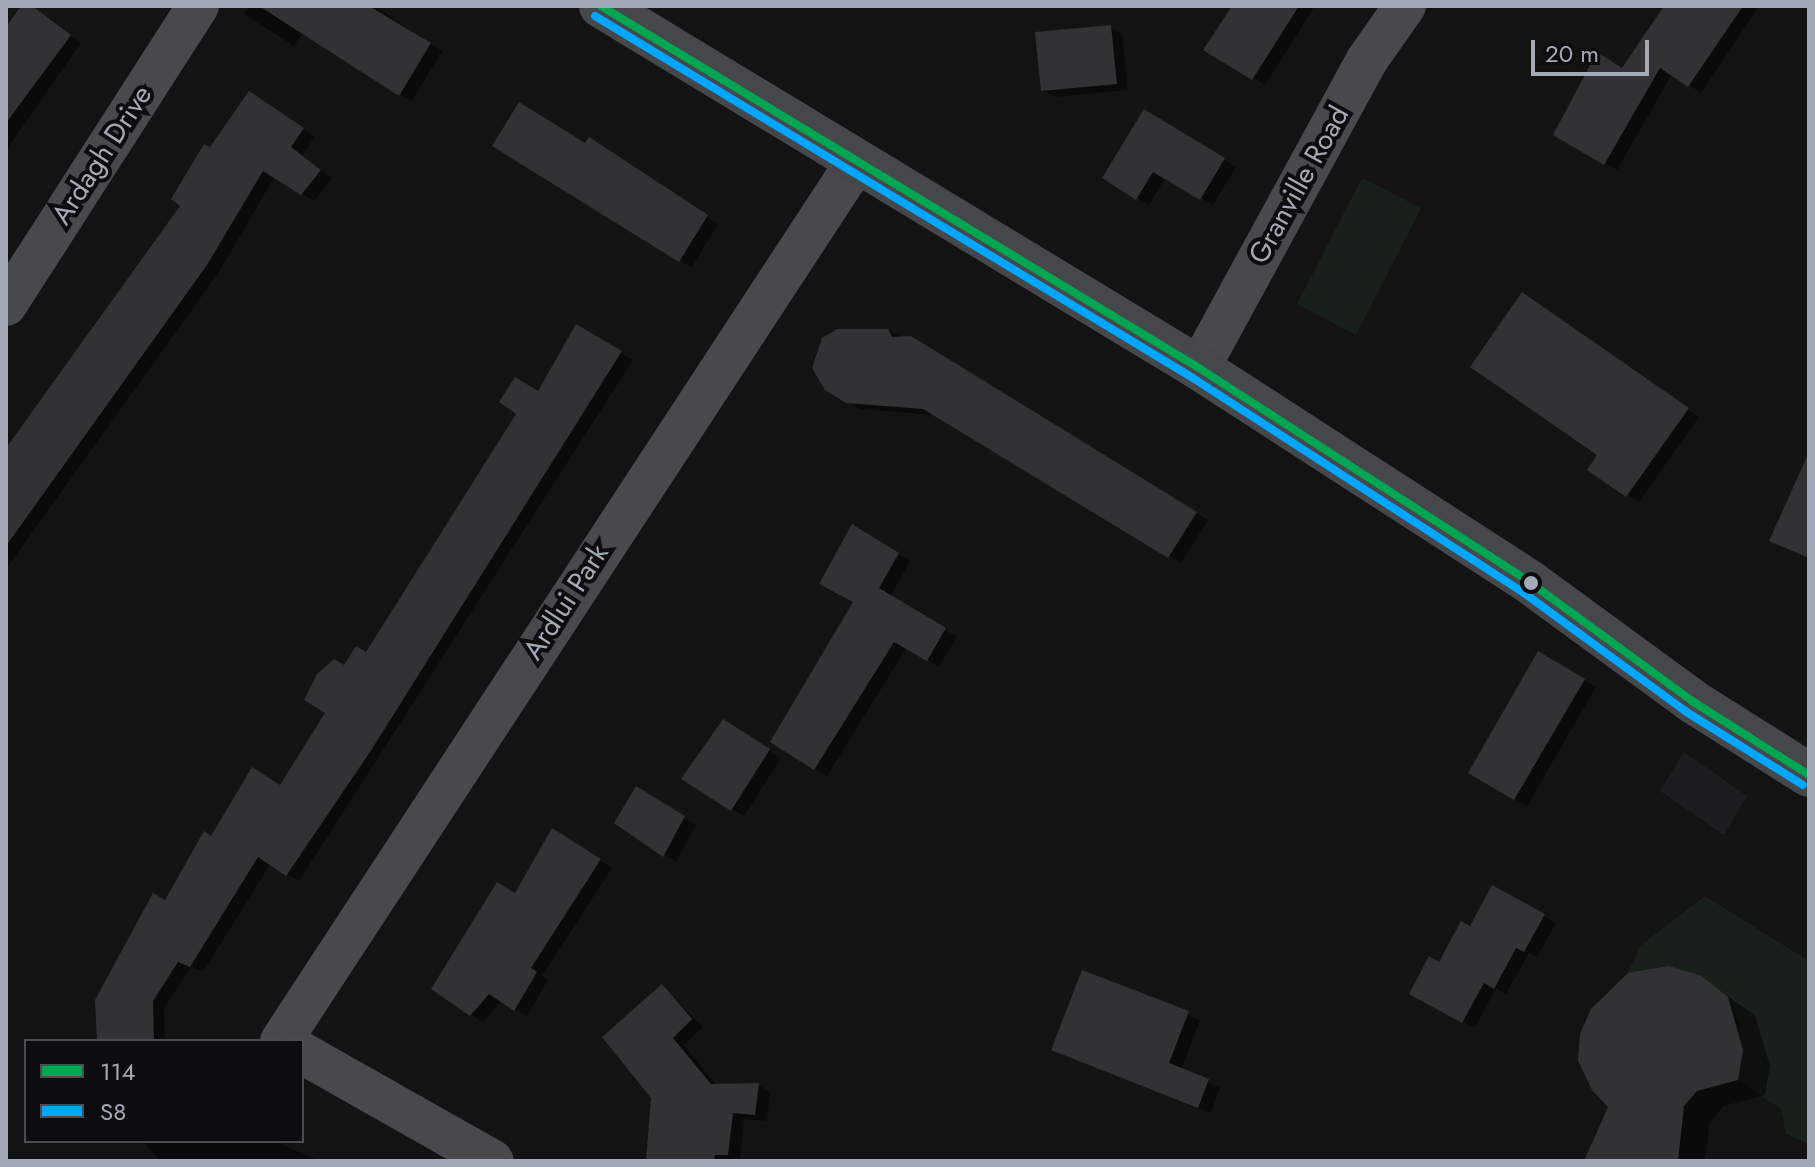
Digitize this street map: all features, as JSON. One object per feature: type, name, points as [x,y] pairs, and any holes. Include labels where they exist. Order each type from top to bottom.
[{"type":"main road","points":[[601,6],[1199,368],[1531,583],[1692,701],[1809,775]]},
{"type":"street","name":"Ardagh Drive","points":[[6,305],[198,6]]},
{"type":"street","name":"Granville Road","points":[[1199,368],[1367,60],[1405,6]]},
{"type":"street","name":"Ardlui Park","points":[[282,1039],[857,161]]},
{"type":"street","points":[[304,1054],[493,1161]]},
{"type":"shaded area","points":[[1362,178],[1421,208],[1356,335],[1297,304]]},
{"type":"shaded area","points":[[1684,752],[1747,796],[1724,835],[1660,791]]},
{"type":"shaded area","points":[[1705,896],[1809,961],[1809,1144],[1786,1134],[1781,1109],[1738,1080],[1740,1025],[1728,997],[1702,976],[1628,973],[1640,946]]},
{"type":"building","points":[[21,6],[32,6],[71,35],[6,123],[6,27]]},
{"type":"building","points":[[259,6],[369,6],[431,43],[399,96]]},
{"type":"building","points":[[1232,6],[1299,6],[1252,80],[1203,50]]},
{"type":"building","points":[[1664,6],[1743,6],[1688,87],[1660,68],[1604,165],[1553,135],[1597,52],[1622,68]]},
{"type":"building","points":[[1111,25],[1117,84],[1041,91],[1035,32]]},
{"type":"building","points":[[249,91],[304,128],[291,147],[321,170],[301,195],[263,171],[207,265],[6,546],[6,448],[180,206],[171,199],[204,144],[210,147]]},
{"type":"building","points":[[519,102],[585,143],[589,137],[708,215],[679,262],[492,146]]},
{"type":"building","points":[[1144,109],[1225,158],[1200,200],[1153,172],[1136,200],[1102,178]]},
{"type":"building","points":[[1522,292],[1689,408],[1626,497],[1587,470],[1597,455],[1470,367]]},
{"type":"building","points":[[576,324],[622,351],[370,752],[286,876],[258,857],[190,967],[178,962],[153,1001],[154,1039],[97,1039],[95,1000],[153,893],[165,900],[204,831],[211,836],[252,767],[280,785],[325,713],[304,700],[317,674],[334,659],[344,665],[356,646],[366,652],[516,414],[499,402],[515,377],[538,391]]},
{"type":"building","points":[[837,329],[888,329],[892,337],[911,336],[1197,512],[1168,558],[923,409],[846,403],[825,390],[812,368],[822,338]]},
{"type":"building","points":[[1809,452],[1809,558],[1769,541]]},
{"type":"building","points":[[852,524],[899,553],[879,588],[946,628],[927,661],[894,642],[814,770],[770,742],[853,602],[819,584]]},
{"type":"building","points":[[1538,651],[1585,679],[1514,800],[1468,773]]},
{"type":"building","points":[[723,719],[770,749],[731,811],[681,779]]},
{"type":"building","points":[[636,786],[685,816],[663,857],[614,823]]},
{"type":"building","points":[[552,828],[601,859],[531,968],[537,972],[514,1011],[489,994],[470,1016],[431,989],[497,882],[515,893]]},
{"type":"building","points":[[1492,885],[1545,914],[1524,952],[1516,948],[1494,989],[1484,983],[1462,1023],[1409,994],[1429,956],[1439,962],[1461,921],[1470,926]]},
{"type":"building","points":[[1669,966],[1702,976],[1728,997],[1743,1050],[1738,1080],[1697,1091],[1684,1106],[1678,1161],[1584,1161],[1608,1107],[1592,1090],[1578,1061],[1580,1034],[1591,1009],[1628,973]]},
{"type":"building","points":[[1082,970],[1189,1011],[1169,1063],[1209,1079],[1198,1108],[1051,1050]]},
{"type":"building","points":[[662,984],[692,1019],[673,1038],[711,1084],[759,1083],[755,1115],[733,1113],[728,1155],[715,1155],[714,1161],[646,1161],[651,1098],[602,1037]]},
{"type":"transit line","name":"114","points":[[601,6],[1199,368],[1531,583],[1692,701],[1809,775]]},
{"type":"transit line","name":"S8","points":[[595,16],[1193,378],[1524,593],[1685,711],[1803,785]]}]
